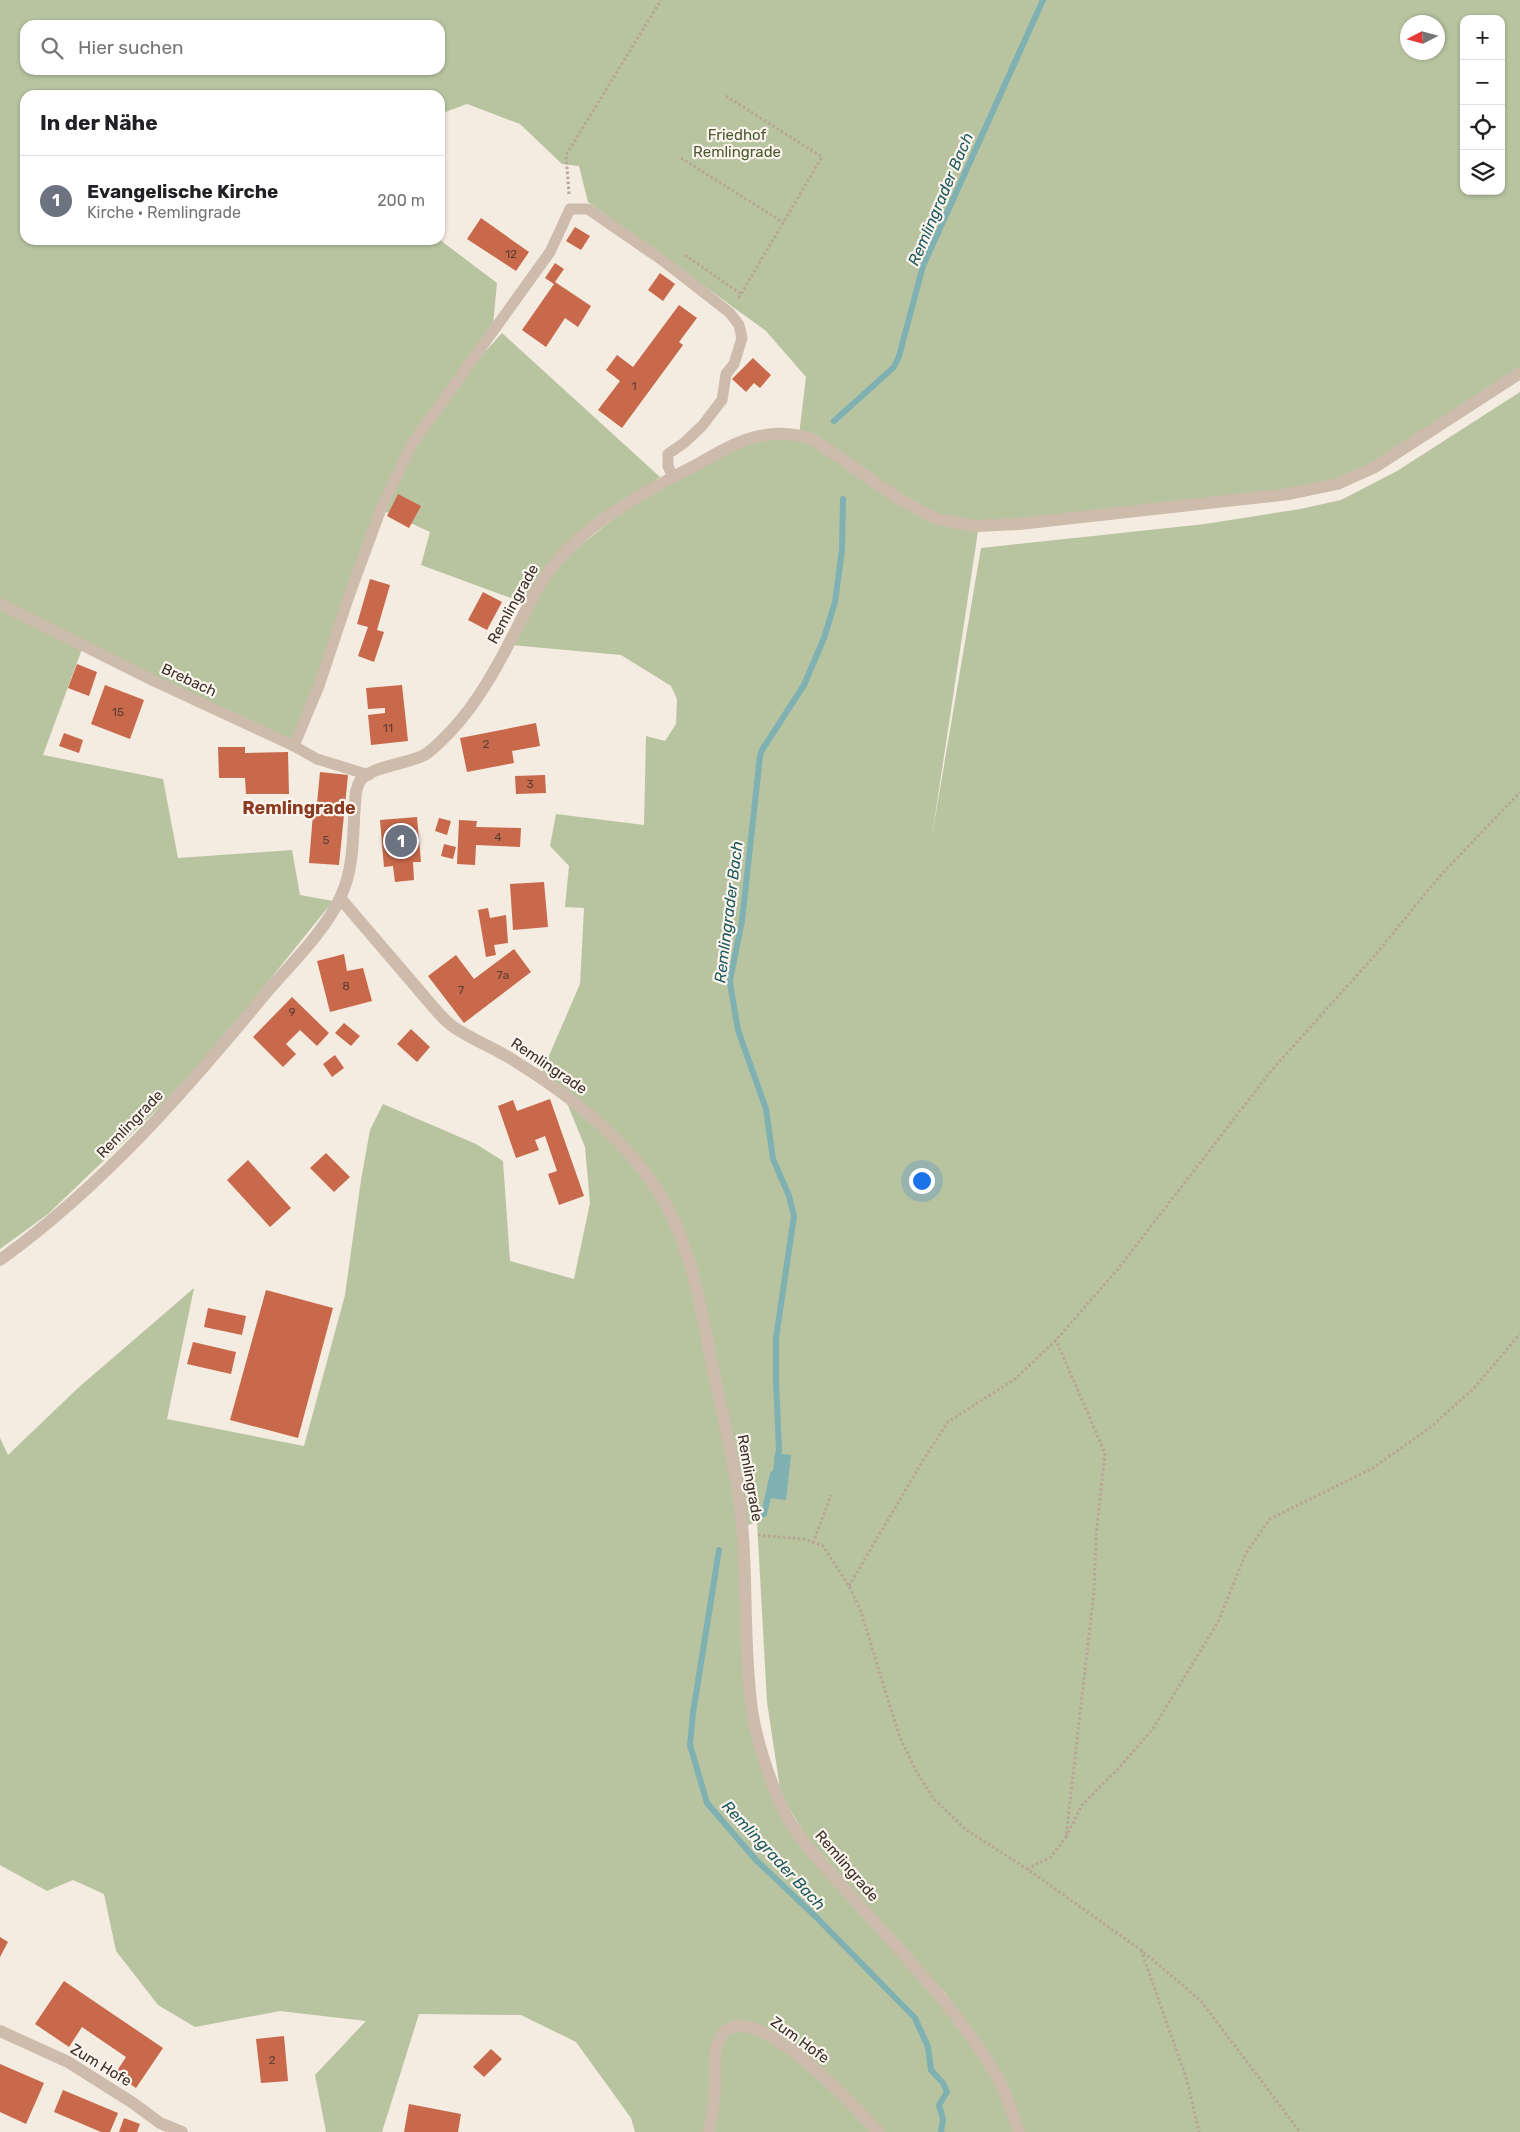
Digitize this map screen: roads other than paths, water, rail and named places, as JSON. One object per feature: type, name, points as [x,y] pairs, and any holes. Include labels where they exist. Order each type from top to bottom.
[{"type":"street","name":"Remlingrade","points":[[0,1260],[73,1203],[115,1164],[197,1077],[320,929],[340,898],[349,878],[356,792],[361,780],[368,775],[415,759],[435,746],[475,702],[492,675],[540,583],[562,554],[595,527],[633,500],[673,477],[750,439],[773,434],[799,435],[826,447],[899,499],[920,511],[949,522],[976,526],[998,526],[1276,495],[1337,484],[1375,467],[1520,374]]},
{"type":"street","name":"Remlingrade","points":[[340,898],[435,1010],[452,1027],[514,1060],[562,1091],[612,1136],[657,1189],[682,1240],[697,1286],[733,1468],[743,1533],[747,1653],[752,1711],[764,1760],[782,1809],[804,1840],[942,1999],[981,2051],[1002,2086],[1019,2132]]},
{"type":"street","name":"Zum Hofe","points":[[709,2132],[713,2111],[715,2054],[719,2040],[723,2032],[735,2027],[747,2026],[765,2032],[791,2050],[836,2088],[878,2132]]},
{"type":"street","name":"Zum Hofe","points":[[0,2031],[68,2062],[133,2103],[160,2123],[182,2132]]},
{"type":"lane","points":[[294,746],[320,686],[350,593],[381,508],[412,444],[550,252],[570,209],[588,209],[662,260],[730,313],[739,325],[742,338],[734,364],[726,374],[722,400],[702,426],[684,443],[668,454],[668,466],[673,477]]},
{"type":"lane","name":"Brebach","points":[[0,604],[154,681],[294,746],[317,759],[368,775]]},
{"type":"water","points":[[775,1453],[791,1455],[786,1500],[770,1498]]},
{"type":"waterway","name":"Remlingrader Bach","points":[[834,421],[894,367],[899,356],[923,266],[1043,0]]},
{"type":"waterway","name":"Remlingrader Bach","points":[[777,1460],[779,1450],[776,1338],[794,1216],[789,1196],[773,1159],[766,1109],[738,1030],[730,980],[742,921],[760,756],[804,685],[824,638],[835,602],[842,550],[843,499]]},
{"type":"waterway","name":"Remlingrader Bach","points":[[764,1514],[773,1474]]},
{"type":"waterway","name":"Remlingrader Bach","points":[[719,1550],[693,1713],[690,1745],[707,1803],[756,1860],[816,1917],[915,2018],[928,2047],[931,2070],[943,2083],[947,2092],[939,2105],[943,2119],[941,2132]]},
{"type":"place","name":"Evangelische Kirche","points":[[401,841]]},
{"type":"district","name":"Remlingrade","points":[[299,808]]},
{"type":"park label","name":"Friedhof Remlingrade","points":[[737,144]]}]
